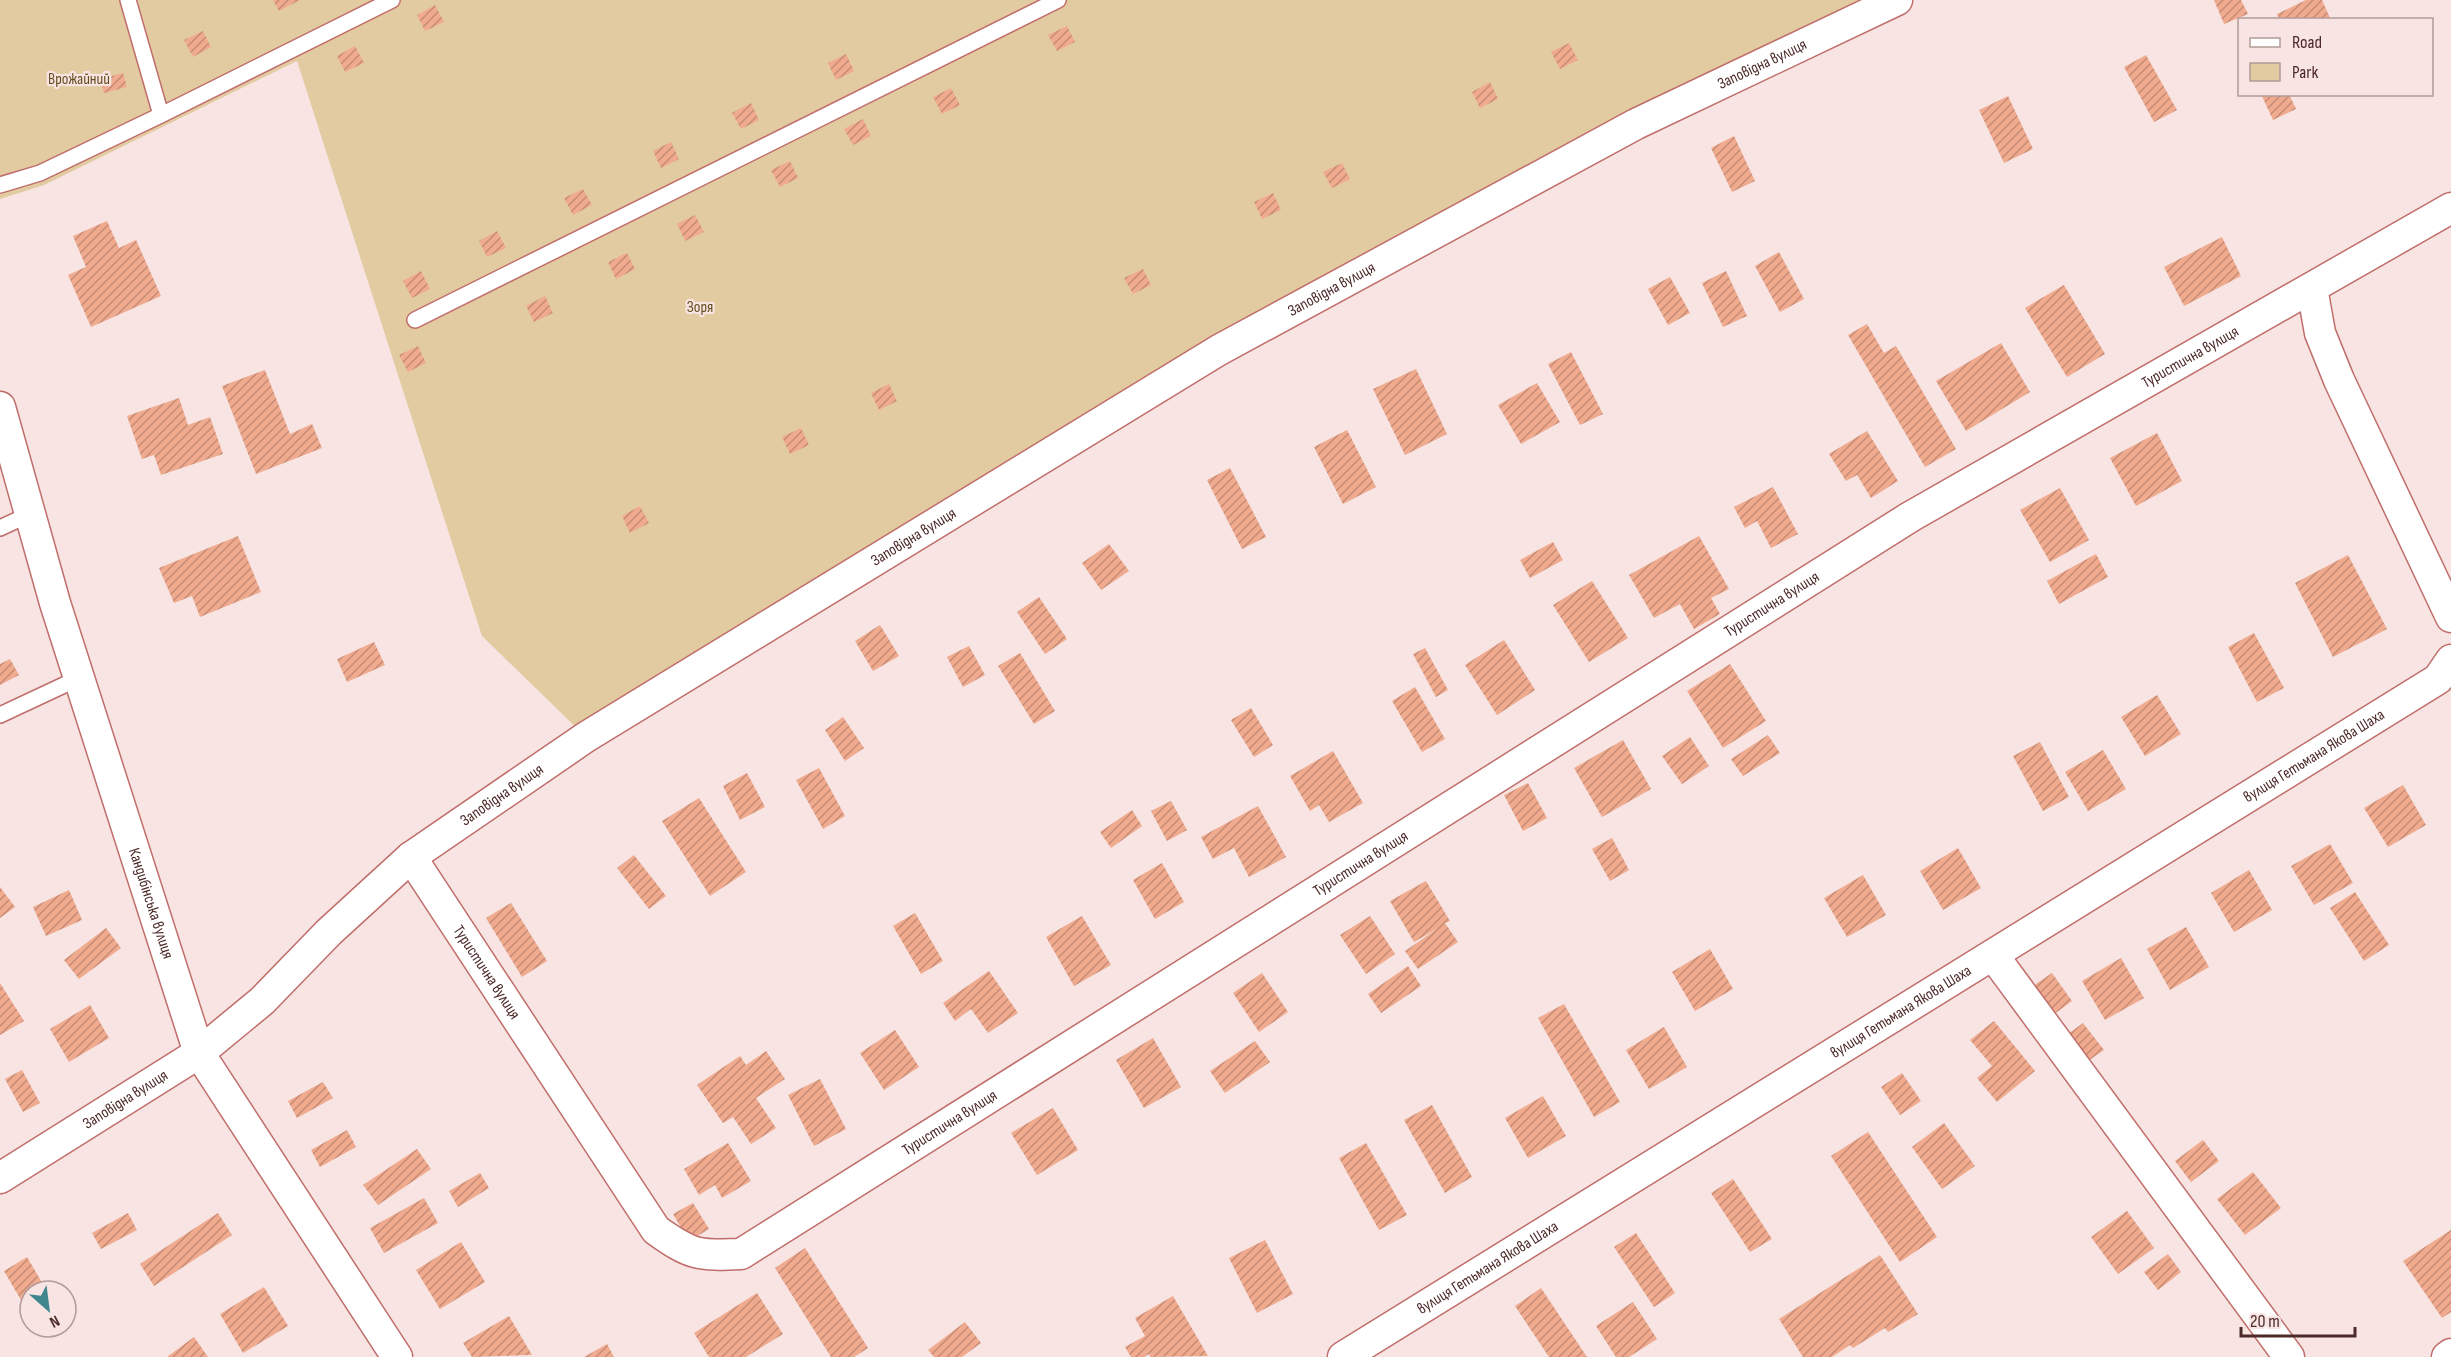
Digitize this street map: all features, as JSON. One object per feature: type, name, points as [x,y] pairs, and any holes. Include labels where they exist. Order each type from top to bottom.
[{"type":"street","name":"Заповідна вулиця","points":[[0,1178],[199,1053],[262,1001],[329,932],[411,857],[586,737],[1219,350],[1636,124],[1897,0]]},
{"type":"street","name":"Туристична вулиця","points":[[411,857],[656,1230],[682,1249],[708,1256],[741,1254],[1910,517],[2451,208]]},
{"type":"street","points":[[2312,288],[2320,333],[2339,380],[2451,617]]},
{"type":"street","name":"Кандибінська вулиця","points":[[0,407],[79,678],[199,1053],[397,1357]]},
{"type":"street","name":"вулиця Гетьмана Якова Шаха","points":[[1343,1357],[2438,679],[2451,660]]},
{"type":"street","points":[[1993,955],[2289,1357]]},
{"type":"street","points":[[2447,1357],[2451,1354]]},
{"type":"lane","points":[[128,0],[161,115]]},
{"type":"lane","points":[[0,185],[40,173],[392,0]]},
{"type":"lane","points":[[415,320],[1058,0]]},
{"type":"lane","points":[[0,528],[30,514]]},
{"type":"lane","points":[[0,715],[79,678]]},
{"type":"green space","name":"Зоря","points":[[0,0],[1897,0],[1219,350],[586,737],[482,636],[297,61],[44,185],[0,199]]},
{"type":"building","points":[[273,0],[300,0],[279,11]]},
{"type":"building","points":[[2214,0],[2241,0],[2248,14],[2224,24]]},
{"type":"building","points":[[2306,0],[2322,0],[2330,18],[2279,18],[2277,14]]},
{"type":"building","points":[[435,5],[444,22],[425,31],[417,15]]},
{"type":"building","points":[[1067,26],[1075,42],[1057,51],[1048,35]]},
{"type":"building","points":[[203,31],[211,47],[193,57],[184,40]]},
{"type":"building","points":[[1569,43],[1578,60],[1560,69],[1551,52]]},
{"type":"building","points":[[355,46],[364,63],[345,72],[337,56]]},
{"type":"building","points":[[846,54],[854,71],[836,80],[828,63]]},
{"type":"building","points":[[2146,55],[2177,110],[2154,122],[2124,67]]},
{"type":"building","points":[[123,73],[127,87],[104,93],[100,79]]},
{"type":"building","points":[[1490,82],[1498,99],[1480,108],[1472,92]]},
{"type":"building","points":[[951,88],[960,105],[942,114],[933,97]]},
{"type":"building","points":[[2008,96],[2033,149],[2004,163],[1979,110]]},
{"type":"building","points":[[2262,96],[2290,96],[2296,109],[2273,120]]},
{"type":"building","points":[[751,103],[759,120],[741,129],[732,113]]},
{"type":"building","points":[[863,119],[871,136],[853,145],[844,129]]},
{"type":"building","points":[[1734,136],[1755,181],[1732,192],[1711,148]]},
{"type":"building","points":[[671,142],[679,159],[661,168],[653,151]]},
{"type":"building","points":[[790,161],[798,178],[780,187],[771,170]]},
{"type":"building","points":[[1342,163],[1350,179],[1332,188],[1323,172]]},
{"type":"building","points":[[583,189],[592,205],[573,215],[564,198]]},
{"type":"building","points":[[1273,193],[1281,210],[1262,219],[1254,202]]},
{"type":"building","points":[[695,215],[704,232],[685,241],[677,224]]},
{"type":"building","points":[[107,221],[119,248],[136,240],[161,296],[91,327],[68,275],[86,267],[73,236]]},
{"type":"building","points":[[497,231],[506,248],[487,257],[479,241]]},
{"type":"building","points":[[2222,237],[2241,276],[2184,306],[2164,267]]},
{"type":"building","points":[[1779,252],[1804,299],[1780,312],[1755,266]]},
{"type":"building","points":[[627,253],[635,269],[616,279],[608,262]]},
{"type":"building","points":[[1143,269],[1151,285],[1133,294],[1124,278]]},
{"type":"building","points":[[421,271],[430,289],[412,298],[403,281]]},
{"type":"building","points":[[1726,271],[1747,316],[1723,327],[1702,283]]},
{"type":"building","points":[[1670,277],[1690,313],[1668,325],[1648,289]]},
{"type":"building","points":[[2064,285],[2105,354],[2067,377],[2025,308]]},
{"type":"building","points":[[545,296],[553,313],[534,322],[526,306]]},
{"type":"building","points":[[1867,324],[1884,353],[1896,346],[1956,449],[1925,467],[1848,335]]},
{"type":"building","points":[[2001,343],[2030,392],[1966,431],[1936,381]]},
{"type":"building","points":[[418,346],[426,363],[408,372],[399,355]]},
{"type":"building","points":[[1571,352],[1603,414],[1580,425],[1548,364]]},
{"type":"building","points":[[1416,369],[1447,434],[1405,455],[1373,389]]},
{"type":"building","points":[[265,370],[290,434],[312,424],[322,448],[256,474],[222,386]]},
{"type":"building","points":[[1537,383],[1560,422],[1521,444],[1498,405]]},
{"type":"building","points":[[889,384],[897,401],[879,410],[871,393]]},
{"type":"building","points":[[179,398],[188,425],[210,417],[223,454],[161,475],[154,455],[142,459],[127,416]]},
{"type":"building","points":[[801,428],[809,445],[790,454],[782,437]]},
{"type":"building","points":[[1347,430],[1376,487],[1343,504],[1314,447]]},
{"type":"building","points":[[1867,431],[1898,481],[1871,498],[1857,475],[1846,481],[1829,454]]},
{"type":"building","points":[[2157,433],[2182,481],[2136,506],[2110,458]]},
{"type":"building","points":[[1230,468],[1266,537],[1242,549],[1207,480]]},
{"type":"building","points":[[1773,487],[1798,534],[1771,548],[1757,521],[1745,528],[1734,507]]},
{"type":"building","points":[[2060,488],[2089,540],[2050,562],[2020,510]]},
{"type":"building","points":[[640,506],[649,523],[630,533],[622,516]]},
{"type":"building","points":[[238,536],[261,592],[200,617],[192,596],[174,603],[159,568]]},
{"type":"building","points":[[1699,536],[1729,589],[1711,598],[1720,614],[1694,629],[1680,604],[1654,618],[1629,575]]},
{"type":"building","points":[[1553,542],[1563,560],[1530,578],[1520,560]]},
{"type":"building","points":[[1109,544],[1129,571],[1101,590],[1082,563]]},
{"type":"building","points":[[2096,554],[2108,577],[2059,604],[2047,581]]},
{"type":"building","points":[[2348,555],[2387,629],[2333,657],[2295,583]]},
{"type":"building","points":[[1592,581],[1628,638],[1589,662],[1553,605]]},
{"type":"building","points":[[1039,597],[1067,639],[1045,654],[1017,612]]},
{"type":"building","points":[[880,625],[899,656],[873,671],[855,641]]},
{"type":"building","points":[[2254,633],[2284,688],[2257,702],[2228,647]]},
{"type":"building","points":[[1504,640],[1535,690],[1497,715],[1465,665]]},
{"type":"building","points":[[374,642],[385,665],[347,682],[337,659]]},
{"type":"building","points":[[969,646],[985,675],[963,687],[947,657]]},
{"type":"building","points":[[1425,648],[1448,690],[1436,697],[1413,654]]},
{"type":"building","points":[[1020,653],[1055,711],[1034,724],[998,666]]},
{"type":"building","points":[[10,659],[19,675],[0,685],[0,664]]},
{"type":"building","points":[[1730,664],[1766,721],[1723,748],[1687,691]]},
{"type":"building","points":[[1415,687],[1445,739],[1422,752],[1392,701]]},
{"type":"building","points":[[2157,695],[2181,734],[2145,756],[2121,717]]},
{"type":"building","points":[[1251,708],[1273,745],[1254,757],[1231,720]]},
{"type":"building","points":[[843,717],[864,748],[845,761],[825,730]]},
{"type":"building","points":[[1768,735],[1780,753],[1743,776],[1731,759]]},
{"type":"building","points":[[1690,737],[1709,766],[1682,784],[1662,756]]},
{"type":"building","points":[[1623,740],[1651,789],[1602,817],[1574,768]]},
{"type":"building","points":[[2040,742],[2069,797],[2043,811],[2013,756]]},
{"type":"building","points":[[2103,750],[2126,789],[2088,811],[2065,772]]},
{"type":"building","points":[[1333,751],[1363,803],[1329,822],[1319,805],[1310,811],[1290,776]]},
{"type":"building","points":[[819,768],[845,816],[823,829],[796,780]]},
{"type":"building","points":[[747,773],[765,807],[740,820],[723,786]]},
{"type":"building","points":[[1528,783],[1547,818],[1523,831],[1504,795]]},
{"type":"building","points":[[2403,785],[2426,825],[2388,847],[2364,808]]},
{"type":"building","points":[[699,798],[746,872],[710,896],[662,821]]},
{"type":"building","points":[[1171,801],[1187,830],[1167,841],[1151,811]]},
{"type":"building","points":[[1258,806],[1286,857],[1249,877],[1234,848],[1213,859],[1201,837]]},
{"type":"building","points":[[1132,810],[1142,826],[1111,848],[1100,832]]},
{"type":"building","points":[[1612,838],[1629,870],[1610,881],[1592,849]]},
{"type":"building","points":[[2330,844],[2353,883],[2314,905],[2291,866]]},
{"type":"building","points":[[1958,848],[1981,888],[1943,910],[1920,871]]},
{"type":"building","points":[[634,855],[666,896],[649,909],[617,868]]},
{"type":"building","points":[[1162,863],[1184,902],[1155,919],[1133,880]]},
{"type":"building","points":[[2249,870],[2272,910],[2234,932],[2211,893]]},
{"type":"building","points":[[1863,875],[1886,915],[1847,937],[1824,898]]},
{"type":"building","points":[[1426,881],[1450,921],[1445,923],[1458,942],[1418,969],[1405,951],[1437,929],[1414,942],[1390,901]]},
{"type":"building","points":[[0,887],[15,907],[0,918]]},
{"type":"building","points":[[69,890],[82,920],[46,936],[33,907]]},
{"type":"building","points":[[2355,892],[2389,945],[2364,961],[2330,908]]},
{"type":"building","points":[[511,903],[547,961],[522,977],[486,918]]},
{"type":"building","points":[[915,913],[943,961],[921,974],[893,926]]},
{"type":"building","points":[[1082,916],[1111,965],[1074,986],[1046,937]]},
{"type":"building","points":[[1370,916],[1395,954],[1366,974],[1340,935]]},
{"type":"building","points":[[2186,927],[2209,967],[2170,990],[2147,949]]},
{"type":"building","points":[[106,928],[121,948],[79,979],[64,960]]},
{"type":"building","points":[[1710,949],[1733,989],[1695,1011],[1672,972]]},
{"type":"building","points":[[2121,958],[2144,998],[2105,1020],[2082,981]]},
{"type":"building","points":[[1408,966],[1421,986],[1381,1013],[1368,994]]},
{"type":"building","points":[[989,971],[1018,1013],[988,1033],[971,1009],[955,1021],[943,1003]]},
{"type":"building","points":[[1262,973],[1288,1012],[1259,1032],[1233,993]]},
{"type":"building","points":[[2052,973],[2072,1001],[2053,1015],[2033,986]]},
{"type":"building","points":[[0,983],[24,1021],[0,1035]]},
{"type":"building","points":[[1564,1004],[1620,1102],[1594,1117],[1538,1018]]},
{"type":"building","points":[[90,1005],[109,1038],[69,1062],[50,1029]]},
{"type":"building","points":[[1994,1021],[2035,1071],[1997,1102],[1977,1078],[1992,1066],[1970,1040]]},
{"type":"building","points":[[2083,1023],[2104,1050],[2088,1061],[2068,1034]]},
{"type":"building","points":[[1664,1027],[1687,1067],[1649,1089],[1626,1050]]},
{"type":"building","points":[[895,1030],[919,1067],[884,1090],[860,1053]]},
{"type":"building","points":[[1153,1038],[1181,1087],[1144,1108],[1116,1060]]},
{"type":"building","points":[[1255,1041],[1270,1062],[1225,1093],[1210,1071]]},
{"type":"building","points":[[766,1051],[785,1079],[756,1098],[776,1128],[751,1144],[733,1117],[723,1123],[697,1085],[740,1056],[746,1065]]},
{"type":"building","points":[[22,1070],[40,1103],[23,1112],[5,1079]]},
{"type":"building","points":[[1902,1073],[1921,1101],[1900,1115],[1881,1087]]},
{"type":"building","points":[[820,1079],[846,1129],[814,1146],[788,1095]]},
{"type":"building","points":[[323,1082],[333,1098],[297,1118],[288,1101]]},
{"type":"building","points":[[1543,1096],[1566,1136],[1528,1158],[1505,1118]]},
{"type":"building","points":[[1432,1105],[1472,1177],[1445,1193],[1404,1120]]},
{"type":"building","points":[[1053,1108],[1078,1150],[1037,1175],[1011,1133]]},
{"type":"building","points":[[1944,1123],[1975,1166],[1942,1189],[1912,1147]]},
{"type":"building","points":[[347,1130],[356,1147],[320,1167],[311,1150]]},
{"type":"building","points":[[1868,1132],[1937,1237],[1900,1262],[1831,1156]]},
{"type":"building","points":[[2203,1140],[2219,1161],[2191,1182],[2175,1161]]},
{"type":"building","points":[[728,1143],[751,1181],[722,1198],[715,1185],[699,1195],[684,1169]]},
{"type":"building","points":[[1366,1143],[1407,1215],[1379,1230],[1339,1158]]},
{"type":"building","points":[[417,1149],[431,1169],[378,1205],[363,1185]]},
{"type":"building","points":[[2253,1172],[2281,1208],[2245,1235],[2217,1199]]},
{"type":"building","points":[[480,1173],[489,1188],[458,1207],[449,1191]]},
{"type":"building","points":[[1733,1179],[1772,1239],[1750,1252],[1711,1193]]},
{"type":"building","points":[[424,1198],[438,1223],[384,1253],[370,1228]]},
{"type":"building","points":[[693,1203],[709,1229],[689,1241],[673,1214]]},
{"type":"building","points":[[2127,1211],[2154,1248],[2118,1274],[2091,1237]]},
{"type":"building","points":[[128,1213],[137,1230],[101,1249],[92,1233]]},
{"type":"building","points":[[218,1213],[232,1235],[154,1286],[140,1264]]},
{"type":"building","points":[[2451,1230],[2451,1312],[2442,1318],[2403,1261]]},
{"type":"building","points":[[1636,1233],[1675,1293],[1654,1307],[1614,1247]]},
{"type":"building","points":[[1265,1240],[1293,1294],[1257,1313],[1229,1258]]},
{"type":"building","points":[[461,1242],[485,1282],[440,1309],[416,1270]]},
{"type":"building","points":[[805,1248],[868,1348],[854,1357],[831,1357],[775,1268]]},
{"type":"building","points":[[2168,1254],[2181,1272],[2158,1290],[2144,1272]]},
{"type":"building","points":[[1880,1255],[1918,1314],[1888,1332],[1885,1328],[1853,1348],[1850,1345],[1832,1357],[1803,1357],[1779,1319]]},
{"type":"building","points":[[27,1257],[40,1279],[18,1279],[18,1295],[4,1271]]},
{"type":"building","points":[[264,1287],[288,1326],[243,1353],[220,1314]]},
{"type":"building","points":[[1541,1288],[1587,1357],[1549,1357],[1515,1306]]},
{"type":"building","points":[[757,1293],[783,1334],[746,1357],[709,1357],[694,1333]]},
{"type":"building","points":[[1173,1296],[1208,1356],[1150,1357],[1149,1354],[1144,1357],[1131,1357],[1125,1347],[1145,1336],[1135,1318]]},
{"type":"building","points":[[1633,1302],[1657,1339],[1629,1357],[1616,1357],[1596,1326]]},
{"type":"building","points":[[509,1316],[532,1355],[472,1357],[463,1343]]},
{"type":"building","points":[[965,1322],[981,1343],[962,1357],[934,1357],[928,1350]]},
{"type":"building","points":[[194,1337],[208,1357],[167,1357]]},
{"type":"building","points":[[607,1344],[614,1357],[584,1357]]},
{"type":"park label","name":"Врожайний","points":[[79,79]]}]
